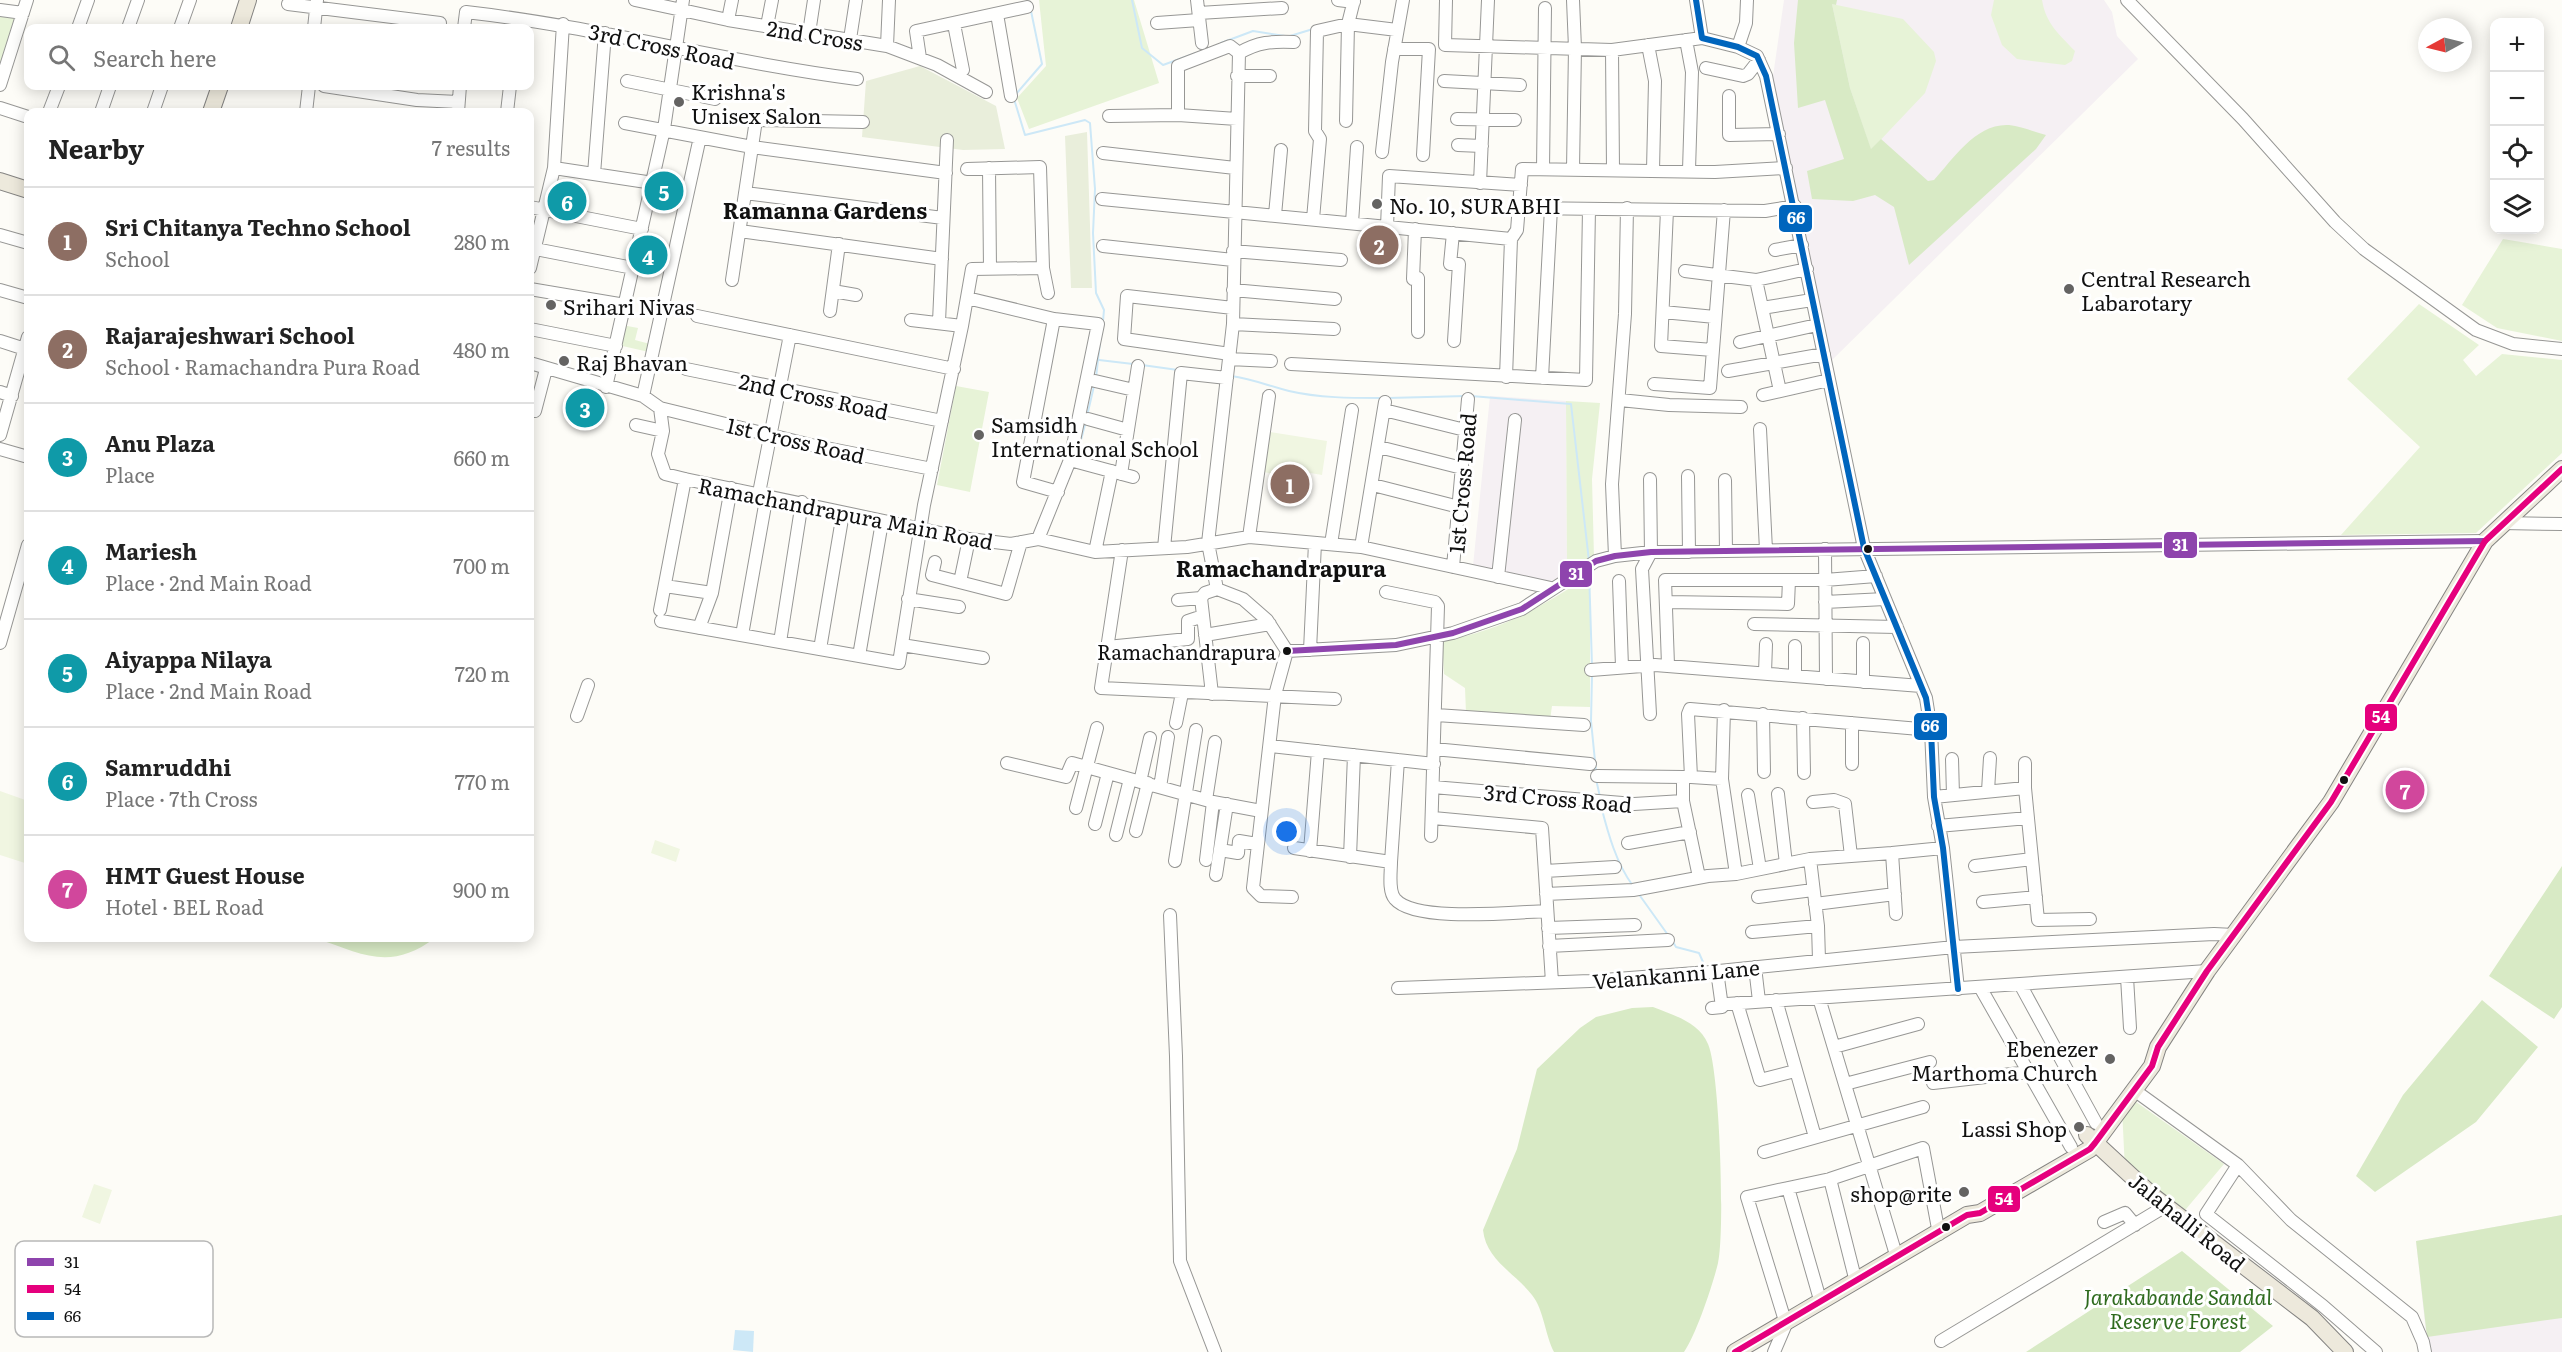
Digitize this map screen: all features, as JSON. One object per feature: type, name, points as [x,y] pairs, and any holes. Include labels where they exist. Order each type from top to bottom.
[{"type":"main road","points":[[240,24],[248,0]]},
{"type":"main road","points":[[212,108],[219,90]]},
{"type":"main road","points":[[0,181],[24,189]]},
{"type":"main road","points":[[1735,1352],[1939,1234],[1967,1215],[1976,1204],[2087,1139],[2132,1092],[2152,1066],[2158,1047],[2207,971],[2331,802],[2485,541],[2562,470]]},
{"type":"main road","points":[[2087,1139],[2145,1056],[2158,1047]]},
{"type":"main road","name":"Jalahalli Road","points":[[2087,1139],[2159,1210],[2338,1352]]},
{"type":"main road","name":"Jalahalli Road","points":[[2087,1139],[2154,1197],[2312,1318],[2345,1352]]},
{"type":"main road","points":[[1756,1352],[1786,1324]]},
{"type":"street","points":[[0,85],[27,0]]},
{"type":"street","points":[[79,24],[88,0]]},
{"type":"street","points":[[129,24],[138,0]]},
{"type":"street","points":[[181,24],[190,0]]},
{"type":"street","name":"2nd Cross","points":[[635,0],[682,5],[728,20],[887,46],[920,58],[986,92]]},
{"type":"street","points":[[728,20],[732,0]]},
{"type":"street","points":[[767,26],[771,0]]},
{"type":"street","points":[[809,33],[814,0]]},
{"type":"street","points":[[850,39],[856,0]]},
{"type":"street","points":[[887,46],[889,0]]},
{"type":"street","points":[[1197,0],[1202,43]]},
{"type":"street","points":[[1338,0],[1354,1],[1348,24],[1346,121]]},
{"type":"street","points":[[1382,152],[1394,48],[1403,0]]},
{"type":"street","points":[[1446,0],[1445,45],[1612,50],[1702,38],[1738,47],[1757,56],[1766,76],[1795,206],[1817,325],[1864,548],[1921,686],[1931,730],[1934,797],[1943,848],[1958,989]]},
{"type":"street","points":[[1480,183],[1488,0]]},
{"type":"street","points":[[1573,0],[1575,48],[1573,169]]},
{"type":"street","points":[[1696,0],[1702,38]]},
{"type":"street","points":[[1738,47],[1746,23],[1747,0]]},
{"type":"street","points":[[2127,0],[2243,119],[2335,222],[2364,249],[2476,330],[2513,344],[2562,349]]},
{"type":"street","points":[[288,4],[317,4],[440,23]]},
{"type":"street","points":[[314,24],[317,4]]},
{"type":"street","points":[[606,387],[664,129],[682,5]]},
{"type":"street","points":[[920,58],[916,31],[1027,7]]},
{"type":"street","points":[[1157,23],[1199,16],[1282,8]]},
{"type":"street","points":[[1543,169],[1545,8]]},
{"type":"street","points":[[0,9],[23,13]]},
{"type":"street","name":"3rd Cross Road","points":[[465,24],[466,12],[516,23],[563,24],[675,50],[776,69],[857,79]]},
{"type":"street","points":[[997,14],[1011,96]]},
{"type":"street","points":[[534,242],[554,168],[563,24]]},
{"type":"street","points":[[954,24],[963,70]]},
{"type":"street","points":[[1313,219],[1320,139],[1315,131],[1317,31],[1348,24],[1397,30]]},
{"type":"street","points":[[594,174],[605,33]]},
{"type":"street","points":[[1686,40],[1692,72],[1689,170]]},
{"type":"street","points":[[1239,53],[1252,45],[1269,41],[1294,42]]},
{"type":"street","points":[[1648,45],[1655,81],[1653,170]]},
{"type":"street","points":[[1178,115],[1178,66],[1230,46],[1239,53]]},
{"type":"street","points":[[1394,48],[1429,49],[1423,155]]},
{"type":"street","points":[[1612,50],[1613,170]]},
{"type":"street","points":[[1217,589],[1208,543],[1233,324],[1239,53]]},
{"type":"street","points":[[1706,68],[1743,76],[1748,74],[1759,60]]},
{"type":"street","points":[[1237,76],[1270,76]]},
{"type":"street","points":[[627,81],[715,99]]},
{"type":"street","points":[[1444,81],[1520,85]]},
{"type":"street","points":[[50,108],[57,90]]},
{"type":"street","points":[[102,108],[109,90]]},
{"type":"street","points":[[154,108],[161,90]]},
{"type":"street","points":[[306,108],[309,90]]},
{"type":"street","points":[[351,90],[458,107],[460,90]]},
{"type":"street","points":[[507,108],[510,90]]},
{"type":"street","points":[[1729,96],[1729,135],[1779,134]]},
{"type":"street","points":[[0,108],[24,116]]},
{"type":"street","points":[[1109,116],[1178,115],[1237,119]]},
{"type":"street","points":[[1457,119],[1515,120]]},
{"type":"street","points":[[732,280],[756,120],[863,122]]},
{"type":"street","points":[[625,123],[752,147],[946,173]]},
{"type":"street","points":[[643,396],[700,137]]},
{"type":"street","points":[[939,322],[947,140]]},
{"type":"street","points":[[1458,145],[1482,146]]},
{"type":"street","points":[[1352,223],[1357,147]]},
{"type":"street","points":[[1275,215],[1281,150]]},
{"type":"street","points":[[1103,153],[1235,168]]},
{"type":"street","points":[[967,169],[1040,167],[1043,268],[1048,293]]},
{"type":"street","points":[[554,168],[652,183]]},
{"type":"street","points":[[989,168],[990,269]]},
{"type":"street","points":[[1506,376],[1511,239],[1517,230],[1522,169],[1743,171],[1786,168]]},
{"type":"street","points":[[1388,226],[1389,176],[1521,185]]},
{"type":"street","points":[[745,193],[944,218]]},
{"type":"street","points":[[1102,199],[1511,239]]},
{"type":"street","points":[[1520,208],[1765,211],[1795,206]]},
{"type":"street","points":[[534,208],[642,229]]},
{"type":"street","points":[[1542,378],[1551,208]]},
{"type":"street","points":[[1615,556],[1612,484],[1620,400],[1627,208]]},
{"type":"street","points":[[1291,364],[1586,380],[1588,209]]},
{"type":"street","points":[[1667,210],[1661,346],[1713,350]]},
{"type":"street","points":[[1654,384],[1710,388],[1724,210]]},
{"type":"street","points":[[1415,229],[1413,279],[1418,278],[1418,332]]},
{"type":"street","points":[[740,231],[942,259]]},
{"type":"street","points":[[1453,233],[1450,264],[1459,264],[1454,341]]},
{"type":"street","points":[[0,236],[24,242]]},
{"type":"street","points":[[830,310],[839,244]]},
{"type":"street","points":[[1775,250],[1802,245]]},
{"type":"street","points":[[1103,246],[1233,256],[1341,260]]},
{"type":"street","points":[[534,248],[633,268]]},
{"type":"street","points":[[685,479],[661,615],[699,628],[899,663],[908,599],[932,469],[954,369],[972,269],[1043,268]]},
{"type":"street","points":[[1685,271],[1756,280],[1807,269]]},
{"type":"street","points":[[1756,280],[1780,391]]},
{"type":"street","points":[[0,290],[24,297]]},
{"type":"street","points":[[534,290],[625,305]]},
{"type":"street","points":[[1233,290],[1335,299]]},
{"type":"street","points":[[833,291],[856,295]]},
{"type":"street","points":[[1233,308],[1127,296],[1124,339],[1270,361]]},
{"type":"street","points":[[967,298],[1054,319],[1098,324],[1070,460],[1038,539]]},
{"type":"street","points":[[1762,308],[1812,300]]},
{"type":"street","points":[[1663,312],[1715,317]]},
{"type":"street","points":[[697,316],[954,369]]},
{"type":"street","points":[[1054,319],[1023,482],[1058,492]]},
{"type":"street","points":[[911,320],[962,326]]},
{"type":"street","points":[[1233,324],[1334,329]]},
{"type":"street","points":[[1740,342],[1817,325]]},
{"type":"street","points":[[534,330],[616,346]]},
{"type":"street","points":[[742,635],[771,434],[790,335]]},
{"type":"street","points":[[0,341],[24,343]]},
{"type":"street","points":[[0,435],[6,394],[24,350]]},
{"type":"street","points":[[1728,371],[1824,354]]},
{"type":"street","points":[[534,364],[643,396],[660,408]]},
{"type":"street","points":[[1095,552],[1122,474],[1138,366]]},
{"type":"street","points":[[535,411],[546,369]]},
{"type":"street","name":"2nd Cross Road","points":[[686,369],[942,421]]},
{"type":"street","points":[[1164,548],[1181,373],[1227,378]]},
{"type":"street","points":[[1763,395],[1829,380]]},
{"type":"street","points":[[1095,381],[1134,390]]},
{"type":"street","points":[[1249,537],[1269,396]]},
{"type":"street","name":"1st Cross Road","points":[[1453,567],[1468,399]]},
{"type":"street","points":[[1620,400],[1669,405],[1741,407]]},
{"type":"street","points":[[1361,547],[1385,406],[1466,430]]},
{"type":"street","name":"Ramachandrapura Main Road","points":[[660,408],[663,430],[658,454],[665,474],[802,502],[882,522],[969,539],[1011,544],[1038,539],[1095,552],[1164,548],[1249,537],[1331,544],[1361,547],[1551,588]]},
{"type":"street","name":"1st Cross Road","points":[[660,408],[932,469]]},
{"type":"street","points":[[1331,544],[1352,410]]},
{"type":"street","points":[[1088,419],[1128,430]]},
{"type":"street","points":[[1498,577],[1515,420]]},
{"type":"street","points":[[636,425],[663,430]]},
{"type":"street","points":[[1760,429],[1766,550]]},
{"type":"street","points":[[1379,447],[1462,468]]},
{"type":"street","points":[[0,448],[24,456]]},
{"type":"street","points":[[1070,460],[1122,474]]},
{"type":"street","points":[[1688,476],[1689,552]]},
{"type":"street","points":[[1650,479],[1651,552],[1642,569],[1650,714]]},
{"type":"street","points":[[1725,480],[1726,551]]},
{"type":"street","points":[[1373,485],[1459,507]]},
{"type":"street","points":[[699,628],[712,593],[731,488]]},
{"type":"street","points":[[780,642],[802,502]]},
{"type":"street","points":[[820,649],[843,513]]},
{"type":"street","points":[[859,656],[882,522]]},
{"type":"street","points":[[2502,523],[2562,524]]},
{"type":"street","points":[[960,582],[969,539]]},
{"type":"street","points":[[1287,651],[1396,645],[1437,636],[1522,609],[1551,588],[1596,561],[1615,556],[1651,552],[2485,541]]},
{"type":"street","points":[[935,562],[932,574],[1006,594],[1021,542]]},
{"type":"street","points":[[1310,650],[1315,543]]},
{"type":"street","points":[[1825,549],[1826,679]]},
{"type":"street","points":[[1122,550],[1101,688],[1335,699]]},
{"type":"street","points":[[0,643],[24,559]]},
{"type":"street","points":[[1668,665],[1665,580],[1825,580],[1876,576]]},
{"type":"street","points":[[1666,602],[1788,604],[1789,580]]},
{"type":"street","points":[[1619,581],[1622,666]]},
{"type":"street","points":[[665,586],[712,593]]},
{"type":"street","points":[[1212,694],[1201,598],[1205,593],[1217,589],[1243,599],[1270,624],[1287,651],[1275,695],[1253,888],[1261,896],[1292,897]]},
{"type":"street","points":[[1386,592],[1437,604],[1436,715],[1431,836]]},
{"type":"street","points":[[1178,600],[1201,598]]},
{"type":"street","points":[[908,599],[959,607]]},
{"type":"street","points":[[1825,602],[1885,599]]},
{"type":"street","points":[[1107,647],[1188,639],[1188,621],[1203,616]]},
{"type":"street","points":[[1205,635],[1270,624]]},
{"type":"street","points":[[1754,624],[1897,627]]},
{"type":"street","points":[[1863,643],[1863,682]]},
{"type":"street","points":[[1765,673],[1766,644]]},
{"type":"street","points":[[902,645],[983,658]]},
{"type":"street","points":[[1795,646],[1795,676]]},
{"type":"street","points":[[1591,670],[1622,666],[1668,665],[1921,686]]},
{"type":"street","points":[[577,716],[588,685]]},
{"type":"street","points":[[1176,723],[1182,693]]},
{"type":"street","points":[[1699,878],[1683,801],[1687,777],[1688,711],[1693,708],[1724,710],[1931,730]]},
{"type":"street","points":[[1724,710],[1722,779],[1736,874]]},
{"type":"street","points":[[1762,714],[1764,772]]},
{"type":"street","points":[[1436,715],[1584,725]]},
{"type":"street","points":[[1803,718],[1804,773]]},
{"type":"street","points":[[1852,723],[1852,764]]},
{"type":"street","points":[[1076,808],[1098,728]]},
{"type":"street","points":[[1175,861],[1196,730]]},
{"type":"street","points":[[1116,835],[1168,737]]},
{"type":"street","points":[[1136,831],[1150,738]]},
{"type":"street","points":[[1206,860],[1215,742]]},
{"type":"street","points":[[1270,746],[1434,764]]},
{"type":"street","points":[[1434,749],[1590,764]]},
{"type":"street","points":[[1310,851],[1318,751]]},
{"type":"street","points":[[1350,856],[1354,755]]},
{"type":"street","points":[[1952,759],[1953,795]]},
{"type":"street","points":[[1988,791],[1990,759]]},
{"type":"street","points":[[1398,760],[1391,862],[1394,898],[1406,907],[1445,914],[1547,911]]},
{"type":"street","points":[[1007,763],[1066,777],[1072,763],[1210,801],[1261,811]]},
{"type":"street","points":[[2025,763],[2025,788],[2040,943]]},
{"type":"street","points":[[1095,824],[1108,773]]},
{"type":"street","points":[[1597,776],[1722,779]]},
{"type":"street","name":"3rd Cross Road","points":[[1433,786],[1634,804],[1683,801]]},
{"type":"street","points":[[1934,797],[2025,788]]},
{"type":"street","points":[[1778,794],[1786,864]]},
{"type":"street","points":[[1748,795],[1760,869]]},
{"type":"street","points":[[1813,802],[1834,800],[1845,804],[1851,856]]},
{"type":"street","points":[[1216,875],[1227,804]]},
{"type":"street","points":[[1432,818],[1542,828],[1552,982]]},
{"type":"street","points":[[1938,826],[2028,818]]},
{"type":"street","points":[[1628,843],[1689,832]]},
{"type":"street","points":[[1220,850],[1238,853],[1239,841],[1257,844]]},
{"type":"street","points":[[1294,848],[1391,862]]},
{"type":"street","points":[[1546,894],[1634,890],[1736,874],[1810,859],[1943,848]]},
{"type":"street","points":[[1892,853],[1896,914]]},
{"type":"street","points":[[1810,859],[1818,927],[1819,960]]},
{"type":"street","points":[[1975,866],[2032,859]]},
{"type":"street","points":[[1545,871],[1615,867]]},
{"type":"street","points":[[1758,897],[1814,890]]},
{"type":"street","points":[[1815,904],[1895,894]]},
{"type":"street","points":[[1983,902],[2036,897]]},
{"type":"street","points":[[1170,915],[1176,1056],[1180,1261],[1215,1352]]},
{"type":"street","points":[[2038,920],[2090,919]]},
{"type":"street","points":[[1548,928],[1635,925]]},
{"type":"street","points":[[1752,932],[1818,927]]},
{"type":"street","name":"Velankanni Lane","points":[[1398,988],[1552,982],[1718,971],[1954,947],[2214,934],[2234,935]]},
{"type":"street","points":[[1549,946],[1668,940]]},
{"type":"street","points":[[1755,967],[1759,1001]]},
{"type":"street","points":[[1712,1008],[1722,1007],[1718,971]]},
{"type":"street","points":[[1795,1071],[1760,1080],[1732,1003],[2207,971]]},
{"type":"street","points":[[2127,977],[2130,1028]]},
{"type":"street","points":[[2020,984],[2087,1139]]},
{"type":"street","points":[[1980,987],[2029,1072],[2087,1139]]},
{"type":"street","points":[[1819,998],[1898,1258]]},
{"type":"street","points":[[1776,1000],[1815,1137]]},
{"type":"street","points":[[1834,1047],[1918,1024]]},
{"type":"street","points":[[1845,1084],[1930,1062]]},
{"type":"street","points":[[1933,1083],[2029,1072]]},
{"type":"street","points":[[2132,1092],[2239,1169],[2291,1220],[2412,1317],[2425,1352]]},
{"type":"street","points":[[1764,1152],[1923,1107]]},
{"type":"street","points":[[1774,1352],[1786,1324],[1747,1197],[1830,1179],[1923,1148],[1939,1234]]},
{"type":"street","points":[[2239,1169],[2244,1178],[2253,1185]]},
{"type":"street","points":[[2239,1169],[2206,1214],[2323,1305],[2376,1352]]},
{"type":"street","points":[[1830,1179],[1856,1282]]},
{"type":"street","points":[[1788,1188],[1821,1303]]},
{"type":"street","points":[[1941,1341],[2159,1210]]},
{"type":"street","points":[[2104,1222],[2125,1213],[2135,1225]]},
{"type":"shaded area","points":[[1784,0],[2104,0],[2112,12],[2117,36],[2138,59],[1828,364],[1772,83]]},
{"type":"shaded area","points":[[1490,396],[1566,401],[1567,571],[1548,584],[1473,566]]},
{"type":"shaded area","points":[[2562,1215],[2562,1352],[2428,1352],[2416,1241]]},
{"type":"green space","points":[[1039,0],[1134,0],[1159,83],[1029,129],[1017,98],[1046,66]]},
{"type":"green space","points":[[1798,0],[1837,0],[1836,5],[1832,4],[1850,88],[1871,149],[1881,139],[1928,181],[1934,180],[1966,144],[1986,130],[2009,125],[2046,135],[2036,149],[1909,265],[1894,207],[1875,195],[1853,201],[1812,199],[1807,171],[1844,159],[1825,100],[1798,108],[1794,43]]},
{"type":"green space","points":[[1994,0],[2042,0],[2050,22],[2075,51],[2072,61],[2065,65],[2017,59],[2002,45],[1991,15]]},
{"type":"green space","points":[[1832,4],[1903,19],[1934,52],[1936,61],[1925,93],[1871,150],[1850,88]]},
{"type":"green space","points":[[0,13],[19,16],[0,75]]},
{"type":"green space","points":[[920,66],[996,106],[1005,149],[963,150],[862,137],[866,81]]},
{"type":"green space","points":[[1087,132],[1092,288],[1071,288],[1065,136]]},
{"type":"green space","points":[[2503,239],[2562,249],[2562,341],[2497,328],[2462,305]]},
{"type":"green space","points":[[2419,304],[2479,345],[2463,360],[2476,376],[2502,354],[2562,360],[2562,453],[2476,533],[2341,535],[2420,447],[2347,379]]},
{"type":"green space","points":[[622,325],[638,328],[635,340],[650,344],[649,352],[618,345]]},
{"type":"green space","points":[[956,386],[989,392],[970,492],[937,485]]},
{"type":"green space","points":[[1566,401],[1600,403],[1592,479],[1594,557],[1567,571]]},
{"type":"green space","points":[[1270,432],[1327,441],[1322,475],[1288,469],[1287,476],[1263,472]]},
{"type":"green space","points":[[1590,575],[1590,707],[1552,706],[1550,720],[1466,713],[1465,688],[1444,674],[1442,641],[1484,631],[1520,616]]},
{"type":"green space","points":[[0,791],[24,800],[24,863],[0,855]]},
{"type":"green space","points":[[655,840],[680,849],[676,862],[651,853]]},
{"type":"green space","points":[[2562,866],[2562,1007],[2554,1019],[2489,976]]},
{"type":"green space","points":[[327,942],[429,942],[404,954],[390,957],[377,957]]},
{"type":"green space","points":[[2482,1000],[2538,1047],[2476,1122],[2375,1192],[2356,1176],[2403,1095]]},
{"type":"green space","points":[[1653,1007],[1685,1020],[1698,1030],[1708,1044],[1712,1060],[1716,1085],[1721,1188],[1720,1246],[1716,1272],[1699,1322],[1684,1352],[1554,1352],[1536,1301],[1495,1258],[1485,1241],[1483,1230],[1517,1149],[1537,1069],[1580,1028],[1596,1017],[1632,1008]]},
{"type":"green space","points":[[2129,1097],[2224,1164],[2181,1215],[2125,1170],[2122,1108]]},
{"type":"green space","points":[[94,1184],[112,1190],[100,1224],[82,1217]]},
{"type":"green space","points":[[2562,1215],[2562,1318],[2427,1337],[2416,1241]]},
{"type":"green space","name":"Jarakabande Sandal Reserve Forest","points":[[2182,1251],[2273,1326],[2240,1352],[2026,1352]]},
{"type":"water","points":[[735,1330],[754,1331],[753,1352],[733,1350]]},
{"type":"waterway","points":[[1132,0],[1142,48],[1163,65],[1196,53]]},
{"type":"waterway","points":[[1016,94],[1042,64],[1031,11]]},
{"type":"waterway","points":[[1290,36],[1313,29]]},
{"type":"waterway","points":[[1221,43],[1253,31],[1285,36]]},
{"type":"waterway","points":[[1014,99],[1025,135],[1085,120],[1090,123],[1095,189],[1093,233],[1096,293],[1104,310],[1103,321]]},
{"type":"waterway","points":[[1096,378],[1100,342]]},
{"type":"waterway","points":[[1099,360],[1133,364]]},
{"type":"waterway","points":[[1142,365],[1178,370]]},
{"type":"waterway","points":[[1231,376],[1312,395],[1382,398]]},
{"type":"waterway","points":[[1087,416],[1094,386]]},
{"type":"waterway","points":[[1388,398],[1466,396]]},
{"type":"waterway","points":[[1471,396],[1571,404],[1589,561]]},
{"type":"waterway","points":[[1078,451],[1086,421]]},
{"type":"waterway","points":[[1589,570],[1592,666]]},
{"type":"waterway","points":[[1592,675],[1591,721],[1596,771]]},
{"type":"waterway","points":[[1596,779],[1600,797]]},
{"type":"waterway","points":[[1601,806],[1617,858],[1633,886]]},
{"type":"waterway","points":[[1638,893],[1668,935]]},
{"type":"waterway","points":[[1673,942],[1676,947],[1699,953],[1703,962]]},
{"type":"transit line","name":"66","points":[[1696,0],[1702,38],[1738,47],[1757,56],[1766,76],[1864,548],[1926,698],[1931,730],[1934,797],[1943,848],[1958,989]]},
{"type":"transit line","name":"54","points":[[1735,1352],[1967,1215],[1980,1213],[2090,1149],[2152,1066],[2158,1047],[2207,971],[2331,802],[2485,541],[2562,469]]},
{"type":"transit line","name":"31","points":[[1287,651],[1396,645],[1453,633],[1522,609],[1596,561],[1615,556],[1651,552],[2485,541]]},
{"type":"place","name":"Krishna's Unisex Salon","points":[[679,102]]},
{"type":"place","name":"Aiyappa Nilaya","points":[[664,191]]},
{"type":"place","name":"Samruddhi","points":[[567,201]]},
{"type":"place","name":"No. 10, SURABHI","points":[[1377,204]]},
{"type":"place","name":"Rajarajeshwari School","points":[[1379,245]]},
{"type":"place","name":"Mariesh","points":[[648,255]]},
{"type":"place","name":"Central Research Labarotary","points":[[2069,289]]},
{"type":"place","name":"Srihari Nivas","points":[[551,305]]},
{"type":"place","name":"Raj Bhavan","points":[[564,361]]},
{"type":"place","name":"Anu Plaza","points":[[585,408]]},
{"type":"place","name":"Samsidh International School","points":[[979,435]]},
{"type":"place","name":"Sri Chitanya Techno School","points":[[1290,484]]},
{"type":"place","name":"Ramachandrapura","points":[[1287,651]]},
{"type":"place","name":"HMT Guest House","points":[[2405,790]]},
{"type":"place","name":"Ebenezer Marthoma Church","points":[[2110,1059]]},
{"type":"place","name":"Lassi Shop","points":[[2079,1127]]},
{"type":"place","name":"shop@rite","points":[[1964,1192]]},
{"type":"district","name":"Ramanna Gardens","points":[[825,209]]},
{"type":"district","name":"Ramachandrapura","points":[[1281,567]]}]
